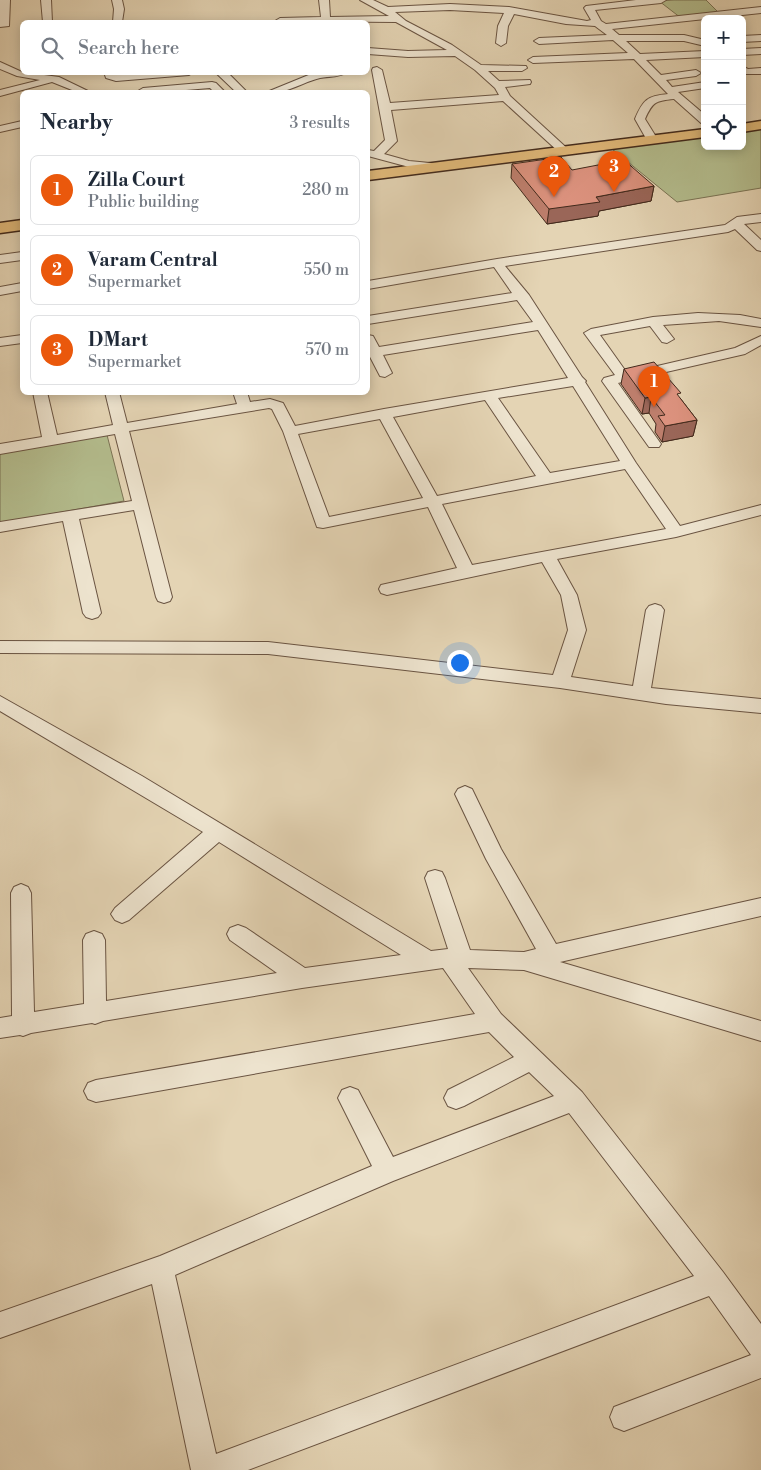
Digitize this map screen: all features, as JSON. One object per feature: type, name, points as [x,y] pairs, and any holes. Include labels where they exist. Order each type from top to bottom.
[{"type":"main road","points":[[746,127],[761,125]]},
{"type":"main road","points":[[370,176],[701,134]]},
{"type":"main road","points":[[0,228],[20,225]]},
{"type":"street","points":[[5,0],[7,24]]},
{"type":"street","points":[[46,0],[48,20]]},
{"type":"street","points":[[117,0],[118,20]]},
{"type":"street","points":[[324,0],[326,20]]},
{"type":"street","points":[[366,0],[387,10],[397,19],[429,35],[479,68],[497,84],[506,98],[564,151]]},
{"type":"street","points":[[501,43],[504,22],[511,10],[512,0]]},
{"type":"street","points":[[582,0],[601,25],[637,56],[673,93],[701,118]]},
{"type":"street","points":[[589,8],[661,0]]},
{"type":"street","points":[[387,10],[482,4],[580,24],[601,25],[761,10]]},
{"type":"street","points":[[370,23],[397,19]]},
{"type":"street","points":[[539,41],[684,38],[701,43]]},
{"type":"street","points":[[746,39],[761,38]]},
{"type":"street","points":[[370,51],[408,54],[457,52]]},
{"type":"street","points":[[746,52],[761,51]]},
{"type":"street","points":[[533,60],[701,54]]},
{"type":"street","points":[[0,65],[20,74]]},
{"type":"street","points":[[479,68],[522,68]]},
{"type":"street","points":[[370,157],[391,140],[377,70]]},
{"type":"street","points":[[746,72],[761,71]]},
{"type":"street","points":[[658,78],[696,73]]},
{"type":"street","points":[[0,76],[20,74]]},
{"type":"street","points":[[28,75],[55,79],[80,90]]},
{"type":"street","points":[[110,75],[112,78],[138,75]]},
{"type":"street","points":[[143,90],[147,75]]},
{"type":"street","points":[[223,75],[240,90]]},
{"type":"street","points":[[277,90],[314,75]]},
{"type":"street","points":[[0,93],[55,79]]},
{"type":"street","points":[[746,82],[761,80]]},
{"type":"street","points":[[497,84],[526,82]]},
{"type":"street","points":[[162,90],[212,85],[218,90]]},
{"type":"street","points":[[652,140],[640,119],[647,104],[654,99],[701,86]]},
{"type":"street","points":[[385,108],[506,98]]},
{"type":"street","points":[[0,129],[20,124]]},
{"type":"street","points":[[370,157],[409,164],[438,166]]},
{"type":"street","points":[[370,285],[497,262],[728,228],[736,222],[761,218]]},
{"type":"street","points":[[736,222],[761,247]]},
{"type":"street","points":[[0,259],[20,256]]},
{"type":"street","points":[[497,262],[542,325],[579,381],[629,464],[676,532]]},
{"type":"street","points":[[0,290],[20,287]]},
{"type":"street","points":[[370,320],[522,295]]},
{"type":"street","points":[[624,378],[591,332],[653,321],[698,318],[744,319],[761,323]]},
{"type":"street","points":[[653,321],[667,339]]},
{"type":"street","points":[[374,352],[542,325]]},
{"type":"street","points":[[0,342],[20,339]]},
{"type":"street","points":[[654,444],[609,381],[740,351],[761,340]]},
{"type":"street","points":[[370,343],[385,373]]},
{"type":"street","points":[[290,430],[489,394],[579,381]]},
{"type":"street","points":[[489,394],[545,478]]},
{"type":"street","points":[[41,395],[50,439]]},
{"type":"street","points":[[113,395],[164,597]]},
{"type":"street","points":[[241,395],[245,407]]},
{"type":"street","points":[[0,449],[245,407],[275,404],[278,406],[290,430],[323,523],[545,478],[629,464]]},
{"type":"street","points":[[384,413],[468,571]]},
{"type":"street","points":[[0,527],[141,504]]},
{"type":"street","points":[[387,589],[547,555],[676,532],[761,510]]},
{"type":"street","points":[[70,515],[92,613]]},
{"type":"street","points":[[547,555],[569,595],[577,630],[560,682]]},
{"type":"street","points":[[641,694],[655,610]]},
{"type":"street","points":[[0,644],[268,648],[560,682],[641,694],[761,706]]},
{"type":"street","points":[[0,702],[218,831],[445,959],[493,1021],[574,1100],[714,1281],[761,1346]]},
{"type":"street","points":[[466,794],[494,853],[550,954]]},
{"type":"street","points":[[122,914],[218,831]]},
{"type":"street","points":[[435,878],[445,959]]},
{"type":"street","points":[[21,893],[22,1026]]},
{"type":"street","points":[[524,962],[550,954],[761,907]]},
{"type":"street","points":[[238,934],[302,978]]},
{"type":"street","points":[[94,940],[95,1014]]},
{"type":"street","points":[[0,1028],[95,1014],[302,978],[445,959],[524,962],[761,1031]]},
{"type":"street","points":[[96,1091],[493,1021]]},
{"type":"street","points":[[456,1098],[532,1059]]},
{"type":"street","points":[[350,1098],[387,1171]]},
{"type":"street","points":[[0,1325],[162,1268],[387,1171],[574,1100]]},
{"type":"street","points":[[162,1268],[205,1470]]},
{"type":"street","points":[[211,1470],[714,1281]]},
{"type":"street","points":[[624,1417],[761,1365]]},
{"type":"green space","points":[[706,0],[720,14],[681,18],[659,1]]},
{"type":"green space","points":[[761,129],[761,188],[677,202],[612,149],[701,138],[701,150],[746,150],[746,131]]},
{"type":"green space","points":[[107,435],[124,501],[0,523],[0,453]]},
{"type":"building","points":[[561,157],[572,170],[624,160],[654,186],[596,197],[600,202],[549,209],[512,164]]},
{"type":"building","points":[[654,362],[681,393],[677,394],[697,420],[665,426],[658,416],[665,415],[651,397],[645,398],[624,369]]},
{"type":"place","name":"DMart","points":[[614,192]]},
{"type":"place","name":"Varam Central","points":[[554,197]]},
{"type":"place","name":"Zilla Court","points":[[654,407]]}]
